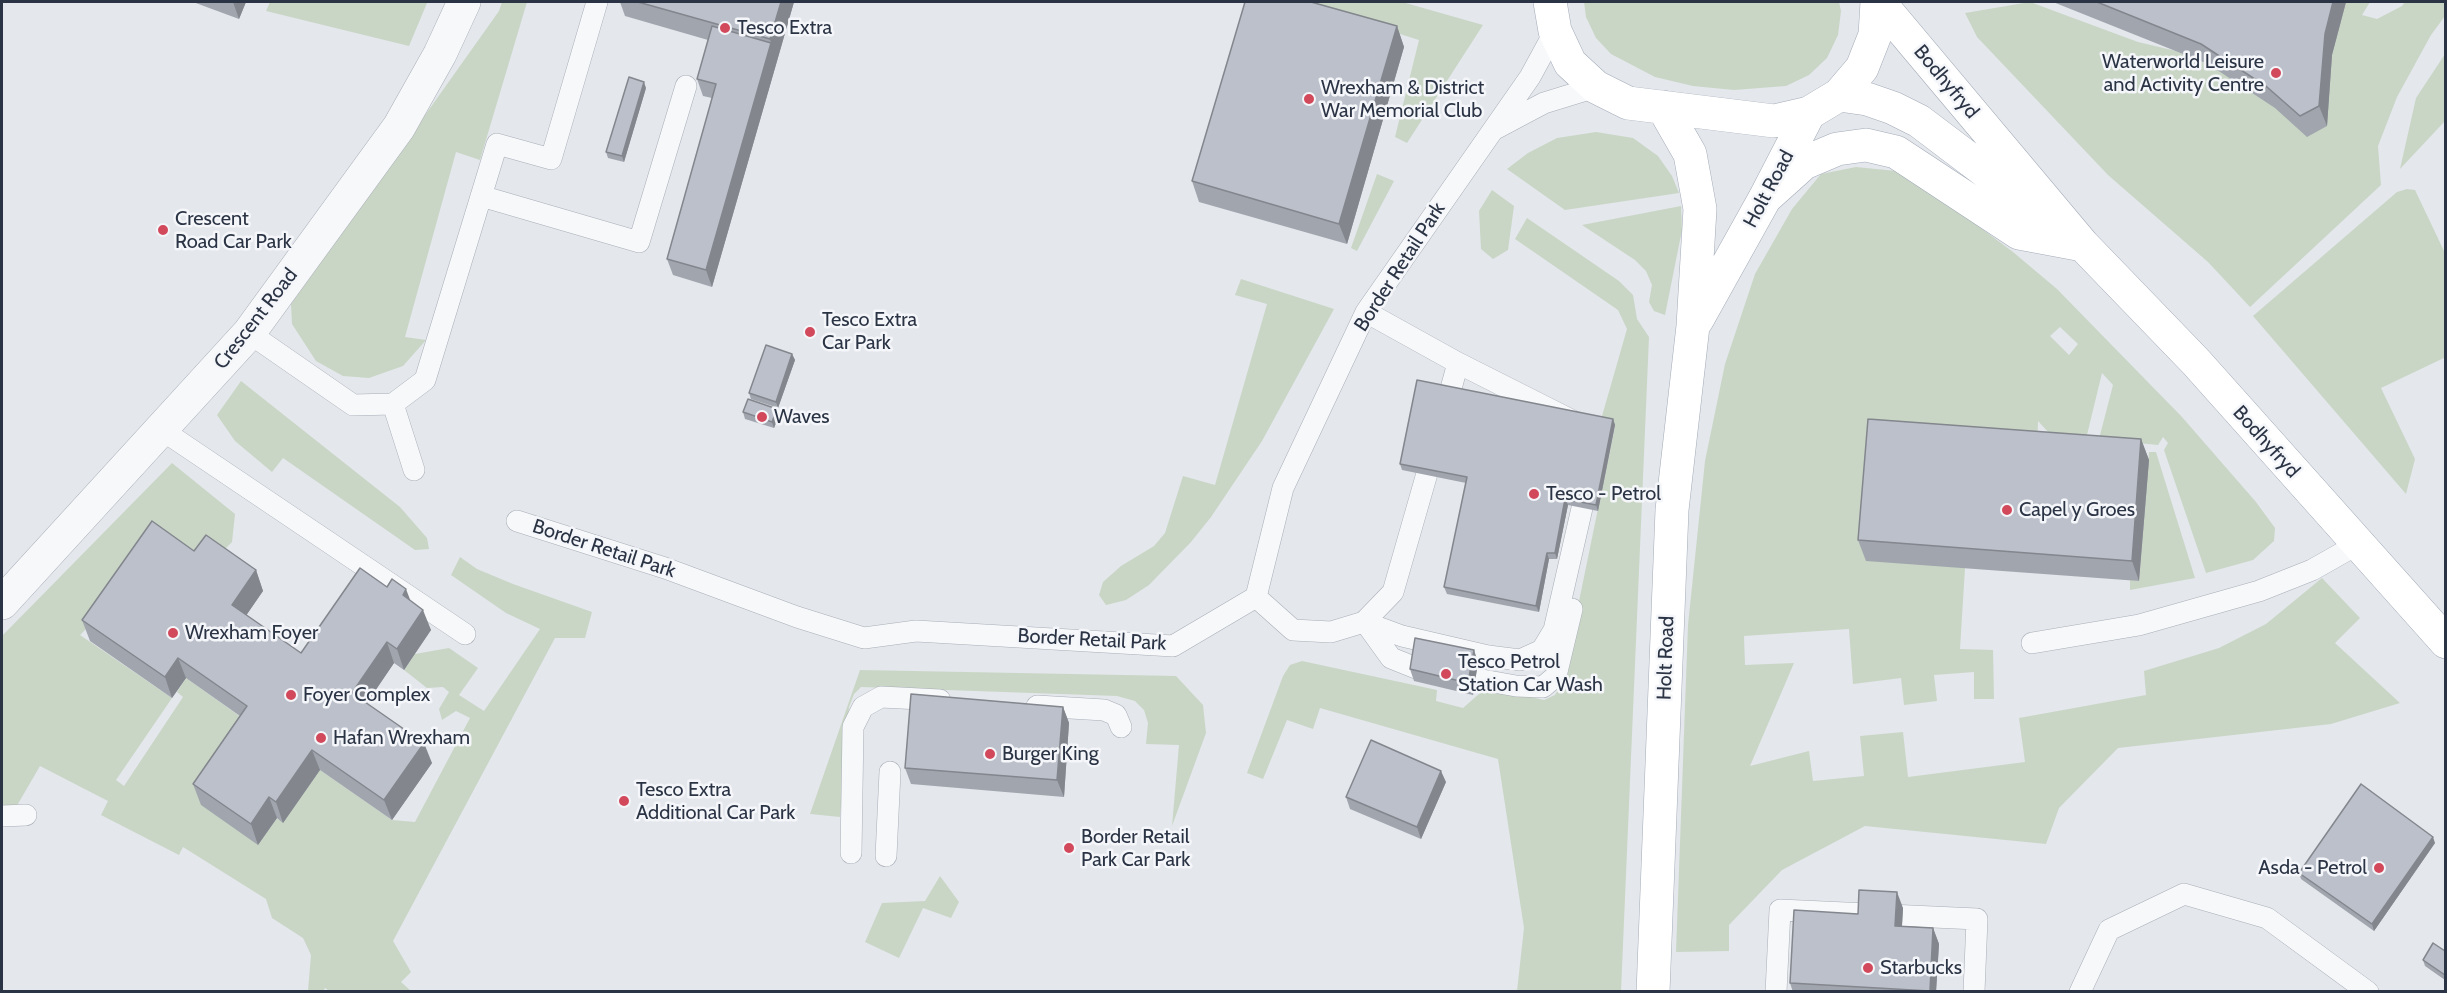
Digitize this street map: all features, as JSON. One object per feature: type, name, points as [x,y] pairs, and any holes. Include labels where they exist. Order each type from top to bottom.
[{"type":"main road","points":[[1552,16],[1570,63],[1596,87],[1628,103],[1774,121],[1809,113],[1839,95],[1862,68],[1875,35],[1878,2]]},
{"type":"main road","name":"Bodhyfryd","points":[[1878,2],[2083,245],[2196,362],[2445,642]]},
{"type":"main road","name":"Bodhyfryd","points":[[1839,95],[1867,99],[1893,108],[1919,121],[2083,245]]},
{"type":"main road","name":"Holt Road","points":[[1653,992],[1672,510],[1693,326],[1700,209],[1690,154],[1663,107]]},
{"type":"main road","name":"Holt Road","points":[[1693,326],[1765,198],[1809,113]]},
{"type":"main road","points":[[1765,198],[1804,163],[1837,148],[1866,145],[1896,152],[2019,233],[2083,245]]},
{"type":"street","name":"Crescent Road","points":[[2,603],[249,333],[399,127],[440,54],[464,2]]},
{"type":"lane","points":[[249,333],[353,405],[393,404],[425,380],[497,144],[551,159],[597,2]]},
{"type":"lane","name":"Border Retail Park","points":[[517,521],[665,568],[787,614],[864,638],[916,631],[1173,646],[1256,597],[1283,488],[1366,312],[1530,77],[1552,16]]},
{"type":"lane","points":[[482,196],[639,242],[686,86]]},
{"type":"lane","name":"Border Retail Park","points":[[1492,131],[1544,103],[1596,87]]},
{"type":"lane","points":[[1366,312],[1458,363],[1556,411],[1574,421],[1586,434]]},
{"type":"lane","points":[[1256,597],[1293,630],[1331,632],[1364,622],[1393,592],[1458,363]]},
{"type":"lane","points":[[393,404],[414,470]]},
{"type":"lane","points":[[162,430],[465,634]]},
{"type":"lane","points":[[1364,622],[1402,636],[1488,656],[1520,660],[1542,650],[1554,630],[1592,460]]},
{"type":"lane","points":[[1364,622],[1391,658],[1416,668],[1516,686],[1543,687],[1556,676],[1564,652],[1580,571],[1576,538]]},
{"type":"lane","points":[[2032,643],[2139,625],[2259,591],[2304,574],[2358,544]]},
{"type":"lane","points":[[851,852],[853,727],[863,707],[881,697],[963,702]]},
{"type":"lane","points":[[1022,705],[1104,710],[1116,715],[1120,727]]},
{"type":"lane","points":[[886,856],[890,772]]},
{"type":"lane","points":[[2,816],[26,815]]},
{"type":"lane","points":[[2080,992],[2109,930],[2184,894],[2267,918],[2368,992]]},
{"type":"lane","points":[[1776,992],[1780,910],[1977,919],[1974,992]]},
{"type":"green space","points":[[270,2],[427,3],[409,46],[266,11]]},
{"type":"green space","points":[[502,2],[527,2],[480,160],[456,152],[405,337],[426,340],[403,366],[369,378],[343,376],[316,361],[292,324],[291,304],[499,11]]},
{"type":"green space","points":[[1299,2],[1402,2],[1483,25],[1407,143],[1395,137],[1419,40]]},
{"type":"green space","points":[[1584,2],[1839,2],[1841,11],[1838,35],[1827,58],[1809,75],[1786,86],[1734,90],[1693,86],[1655,77],[1611,54],[1596,38],[1586,17]]},
{"type":"green space","points":[[2030,2],[2138,42],[2176,51],[2208,64],[2245,86],[2332,55],[2345,2],[2370,2],[2362,15],[2377,19],[2402,6],[2405,2],[2446,2],[2445,16],[2431,35],[2397,97],[2378,146],[2381,185],[2250,307],[2208,262],[2108,175],[1977,37],[1965,13]]},
{"type":"green space","points":[[2445,54],[2445,121],[2400,169],[2416,98]]},
{"type":"green space","points":[[1596,132],[1633,138],[1658,156],[1672,176],[1679,193],[1565,210],[1507,169],[1528,153],[1557,138]]},
{"type":"green space","points":[[1856,167],[1896,171],[1930,190],[2013,252],[2057,289],[2182,417],[2256,502],[2275,528],[2274,541],[2253,560],[2206,573],[2164,450],[2168,443],[2163,437],[2158,445],[2099,439],[2113,385],[2102,373],[2086,439],[2049,433],[2038,421],[2037,451],[1965,568],[1960,649],[1993,650],[1994,699],[1974,699],[1974,672],[1934,675],[1937,701],[1904,705],[1901,678],[1853,684],[1849,629],[1744,636],[1745,665],[1794,663],[1750,766],[1809,751],[1813,781],[1864,776],[1860,736],[1903,732],[1908,777],[2025,762],[2019,718],[2146,695],[2144,671],[2219,648],[2266,624],[2322,578],[2360,618],[2335,643],[2400,703],[2331,724],[2118,748],[2059,808],[2046,844],[1865,826],[1782,870],[1729,925],[1729,951],[1676,952],[1688,625],[1705,461],[1725,364],[1755,274],[1792,209],[1821,174]],"holes":[[[2060,327],[2078,344],[2069,355],[2050,336]]]},
{"type":"green space","points":[[1377,174],[1394,181],[1357,251],[1351,248]]},
{"type":"green space","points":[[2407,189],[2415,190],[2445,253],[2446,357],[2381,388],[2415,459],[2406,494],[2253,316],[2397,192]]},
{"type":"green space","points":[[1492,190],[1514,206],[1508,250],[1493,259],[1481,249],[1479,211]]},
{"type":"green space","points":[[1681,206],[1682,230],[1665,315],[1654,311],[1649,302],[1652,285],[1646,271],[1635,260],[1582,225]]},
{"type":"green space","points":[[1527,218],[1619,281],[1633,295],[1637,319],[1649,337],[1621,991],[1517,991],[1524,928],[1498,759],[1320,708],[1313,729],[1287,720],[1263,779],[1247,773],[1283,676],[1290,665],[1302,661],[1437,690],[1436,701],[1463,708],[1487,687],[1544,700],[1555,695],[1562,684],[1615,426],[1600,423],[1627,329],[1618,310],[1515,239]]},
{"type":"green space","points":[[1241,279],[1334,309],[1262,441],[1211,517],[1191,542],[1149,585],[1126,600],[1106,605],[1099,595],[1103,582],[1121,566],[1154,546],[1165,533],[1183,476],[1215,485],[1267,304],[1235,295]]},
{"type":"green space","points":[[241,381],[400,507],[427,538],[429,549],[415,550],[283,458],[272,472],[235,441],[217,415]]},
{"type":"green space","points":[[2149,452],[2156,452],[2195,578],[2130,590],[2130,580],[2139,581]]},
{"type":"green space","points":[[172,463],[235,514],[232,542],[219,555],[90,625],[80,635],[172,698],[116,780],[124,786],[183,697],[177,692],[186,678],[255,727],[258,845],[277,818],[283,822],[320,770],[392,820],[415,822],[470,718],[456,711],[442,720],[439,709],[449,692],[443,687],[427,688],[404,670],[415,654],[449,648],[478,668],[459,695],[484,711],[540,629],[506,613],[451,575],[460,557],[477,569],[513,584],[592,612],[585,638],[555,638],[393,941],[411,972],[401,982],[412,992],[331,992],[325,988],[323,991],[308,991],[311,955],[303,938],[272,918],[266,899],[183,847],[179,855],[101,815],[108,801],[40,766],[15,809],[2,805],[2,636]]},
{"type":"green space","points":[[860,670],[1176,676],[1203,705],[1206,733],[1172,826],[1179,745],[1146,744],[1148,723],[1144,710],[1135,701],[1117,696],[861,687],[854,694],[849,707],[840,817],[810,814]]},
{"type":"green space","points":[[940,876],[959,902],[951,918],[923,908],[899,958],[865,942],[882,903],[925,901]]},
{"type":"building","points":[[638,2],[781,2],[770,39]]},
{"type":"building","name":"Wrexham & District War Memorial Club","points":[[1245,2],[1311,2],[1397,26],[1339,224],[1192,181]]},
{"type":"building","name":"Waterworld Leisure and Activity Centre","points":[[2097,2],[2333,2],[2325,34],[2319,106],[2300,116],[2267,87],[2201,44]]},
{"type":"building","points":[[712,26],[771,43],[706,270],[667,259],[716,84],[697,79]]},
{"type":"building","points":[[629,77],[644,82],[622,156],[606,152]]},
{"type":"building","points":[[766,345],[792,354],[776,402],[749,393]]},
{"type":"building","name":"Tesco - Petrol","points":[[1417,380],[1613,419],[1596,505],[1565,499],[1555,553],[1547,553],[1536,606],[1444,587],[1467,477],[1400,464]]},
{"type":"building","points":[[748,399],[777,409],[772,422],[743,412]]},
{"type":"building","name":"Capel y Groes","points":[[1868,419],[2141,439],[2132,561],[1858,540]]},
{"type":"building","name":"Foyer Complex","points":[[152,521],[194,551],[206,535],[256,570],[232,605],[301,653],[360,568],[387,587],[392,579],[406,589],[403,595],[423,610],[397,649],[387,642],[352,693],[424,743],[384,800],[312,750],[276,802],[269,797],[251,824],[193,784],[247,706],[178,658],[165,677],[82,620]]},
{"type":"building","points":[[1415,638],[1474,650],[1468,683],[1410,669]]},
{"type":"building","name":"Burger King","points":[[911,694],[1063,707],[1057,780],[905,768]]},
{"type":"building","points":[[1371,740],[1441,771],[1417,827],[1346,797]]},
{"type":"building","points":[[2361,784],[2433,837],[2372,924],[2299,873]]},
{"type":"building","name":"Starbucks","points":[[1859,890],[1897,892],[1895,926],[1933,928],[1930,991],[1790,983],[1794,910],[1858,914]]},
{"type":"building","points":[[2433,943],[2445,951],[2445,975],[2423,960]]},
{"type":"place","name":"Tesco Extra","points":[[725,28]]},
{"type":"place","name":"Waterworld Leisure and Activity Centre","points":[[2276,73]]},
{"type":"place","name":"Wrexham & District War Memorial Club","points":[[1309,99]]},
{"type":"place","name":"Crescent Road Car Park","points":[[163,230]]},
{"type":"place","name":"Tesco Extra Car Park","points":[[810,332]]},
{"type":"place","name":"Waves","points":[[762,417]]},
{"type":"place","name":"Tesco - Petrol","points":[[1534,494]]},
{"type":"place","name":"Capel y Groes","points":[[2007,510]]},
{"type":"place","name":"Wrexham Foyer","points":[[173,633]]},
{"type":"place","name":"Tesco Petrol Station Car Wash","points":[[1446,674]]},
{"type":"place","name":"Foyer Complex","points":[[291,695]]},
{"type":"place","name":"Hafan Wrexham","points":[[321,738]]},
{"type":"place","name":"Burger King","points":[[990,754]]},
{"type":"place","name":"Tesco Extra Additional Car Park","points":[[624,801]]},
{"type":"place","name":"Border Retail Park Car Park","points":[[1069,848]]},
{"type":"place","name":"Asda - Petrol","points":[[2379,868]]},
{"type":"place","name":"Starbucks","points":[[1868,968]]}]
